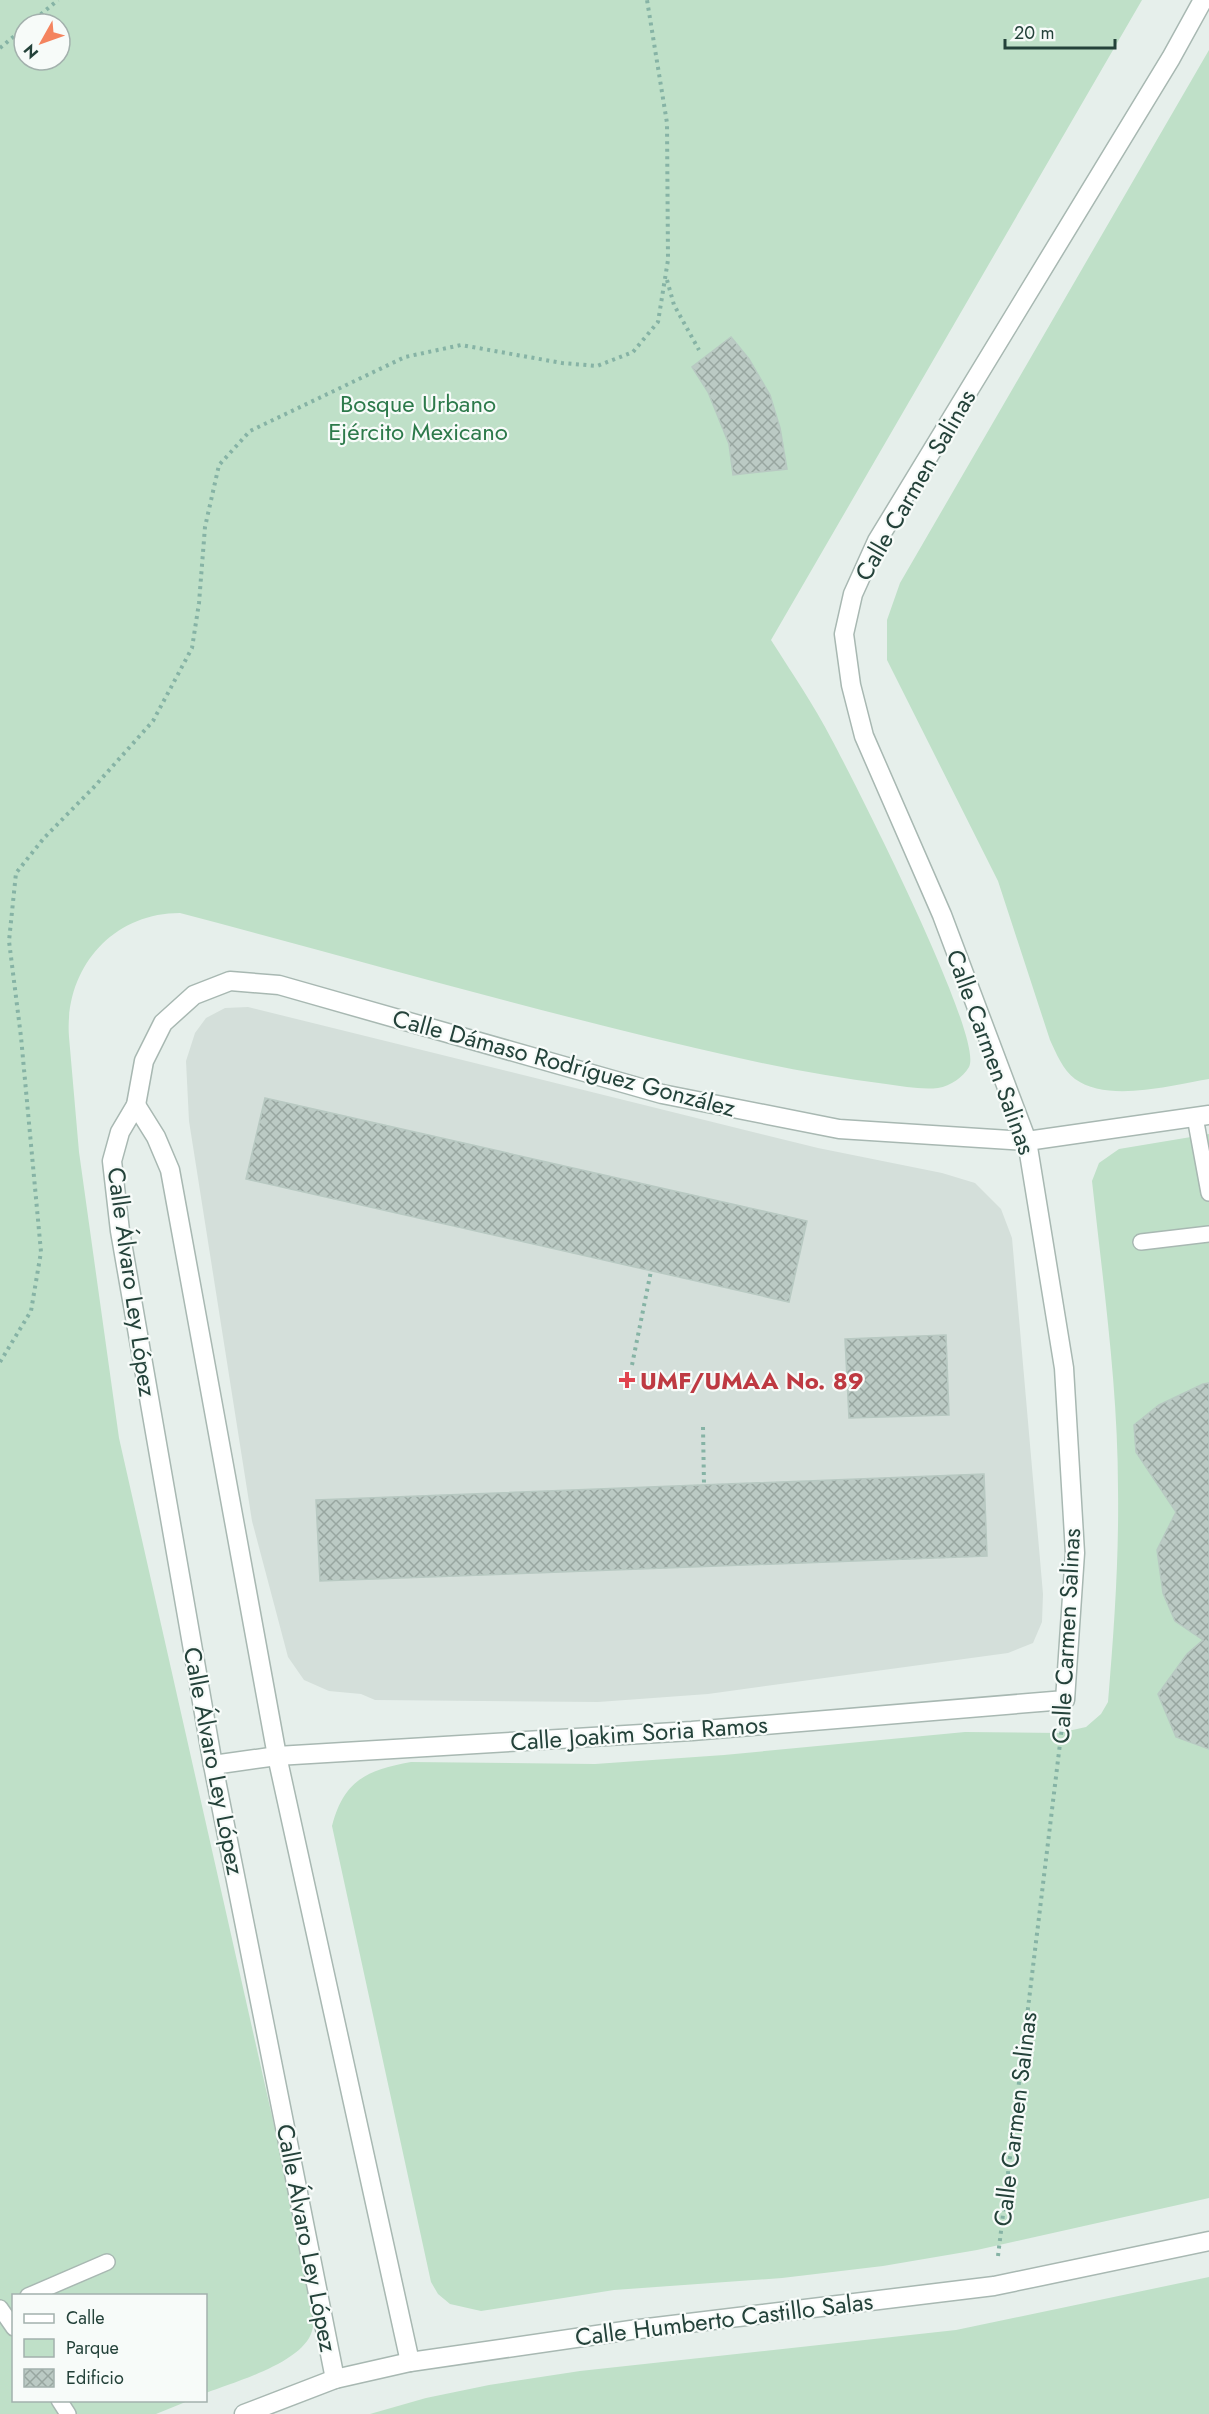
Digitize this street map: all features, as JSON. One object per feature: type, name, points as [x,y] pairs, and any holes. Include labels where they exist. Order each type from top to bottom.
[{"type":"street","name":"Calle Carmen Salinas","points":[[1065,1700],[1075,1553],[1064,1368],[1027,1142],[942,915],[864,736],[851,685],[844,634],[853,594],[877,541],[1165,69],[1203,0]]},
{"type":"street","name":"Calle Dámaso Rodríguez González","points":[[136,1104],[144,1061],[163,1023],[194,995],[230,981],[279,985],[662,1094],[839,1129],[1027,1142],[1202,1116]]},
{"type":"street","name":"Calle Álvaro Ley López","points":[[335,2379],[213,1765],[120,1231],[112,1161],[120,1132],[136,1104],[156,1137],[170,1170],[277,1756],[410,2362]]},
{"type":"street","name":"Calle Joakim Soria Ramos","points":[[213,1765],[277,1756],[692,1731],[1065,1700]]},
{"type":"street","name":"Calle Humberto Castillo Salas","points":[[244,2414],[335,2379],[410,2362],[631,2330],[994,2286],[1209,2241]]},
{"type":"lane","points":[[1202,1116],[1209,1193]]},
{"type":"lane","points":[[1141,1242],[1209,1234]]},
{"type":"lane","points":[[30,2294],[107,2262]]},
{"type":"lane","points":[[0,2308],[12,2325]]},
{"type":"path","points":[[44,12],[58,0]]},
{"type":"path","points":[[0,1362],[31,1311],[40,1252],[9,941],[16,873],[44,838],[94,787],[153,721],[192,648],[199,603],[205,527],[219,465],[250,430],[405,357],[462,345],[562,363],[597,366],[633,352],[658,322],[669,260],[667,123],[647,0]]},
{"type":"path","points":[[0,48],[12,38]]},
{"type":"path","points":[[666,277],[674,306],[699,350]]},
{"type":"path","points":[[632,1365],[651,1271]]},
{"type":"path","points":[[703,1426],[704,1485]]},
{"type":"path","name":"Calle Carmen Salinas","points":[[994,2286],[1065,1700]]},
{"type":"shaded area","name":"UMF/UMAA No. 89","points":[[248,1007],[818,1148],[942,1173],[975,1183],[1001,1209],[1012,1238],[1043,1594],[1042,1622],[1033,1643],[1008,1653],[708,1694],[598,1702],[375,1700],[361,1694],[329,1691],[304,1680],[288,1657],[252,1521],[189,1121],[186,1061],[195,1033],[206,1018],[225,1008]]},
{"type":"green space","name":"Bosque Urbano Ejército Mexicano","points":[[0,0],[1142,0],[771,640],[818,714],[915,908],[957,1009],[969,1046],[969,1067],[960,1078],[943,1087],[919,1088],[868,1082],[757,1062],[529,1007],[180,913],[155,916],[133,923],[113,935],[97,950],[84,968],[75,989],[70,1012],[69,1037],[79,1152],[119,1438],[311,2289],[314,2321],[306,2342],[296,2353],[266,2370],[207,2393],[207,2294],[12,2294],[12,2402],[186,2402],[156,2414],[0,2414]]},
{"type":"green space","points":[[1209,50],[1209,1079],[1159,1088],[1105,1090],[1075,1079],[1057,1056],[998,881],[887,660],[887,620],[900,583]]},
{"type":"green space","points":[[1209,1134],[1209,2198],[977,2250],[883,2266],[782,2278],[614,2290],[481,2311],[450,2304],[438,2294],[431,2282],[332,1826],[343,1798],[360,1780],[370,1774],[411,1762],[595,1764],[724,1755],[965,1732],[1059,1733],[1086,1727],[1101,1714],[1108,1702],[1116,1596],[1118,1516],[1113,1373],[1092,1181],[1099,1163],[1119,1149]]},
{"type":"green space","points":[[1209,2277],[1209,2414],[370,2414],[426,2398],[489,2385],[580,2371],[956,2330]]},
{"type":"building","points":[[731,337],[749,359],[770,395],[780,428],[787,469],[733,475],[729,444],[708,392],[692,367]]},
{"type":"building","points":[[265,1098],[807,1221],[789,1302],[246,1179]]},
{"type":"building","points":[[946,1335],[949,1415],[849,1418],[845,1339]]},
{"type":"building","points":[[1209,1383],[1209,1749],[1176,1737],[1158,1694],[1187,1654],[1203,1640],[1175,1621],[1163,1593],[1157,1550],[1176,1512],[1136,1452],[1134,1425],[1159,1405]]},
{"type":"building","points":[[984,1474],[987,1556],[320,1581],[316,1500]]},
{"type":"place","name":"UMF/UMAA No. 89","points":[[627,1380]]}]
